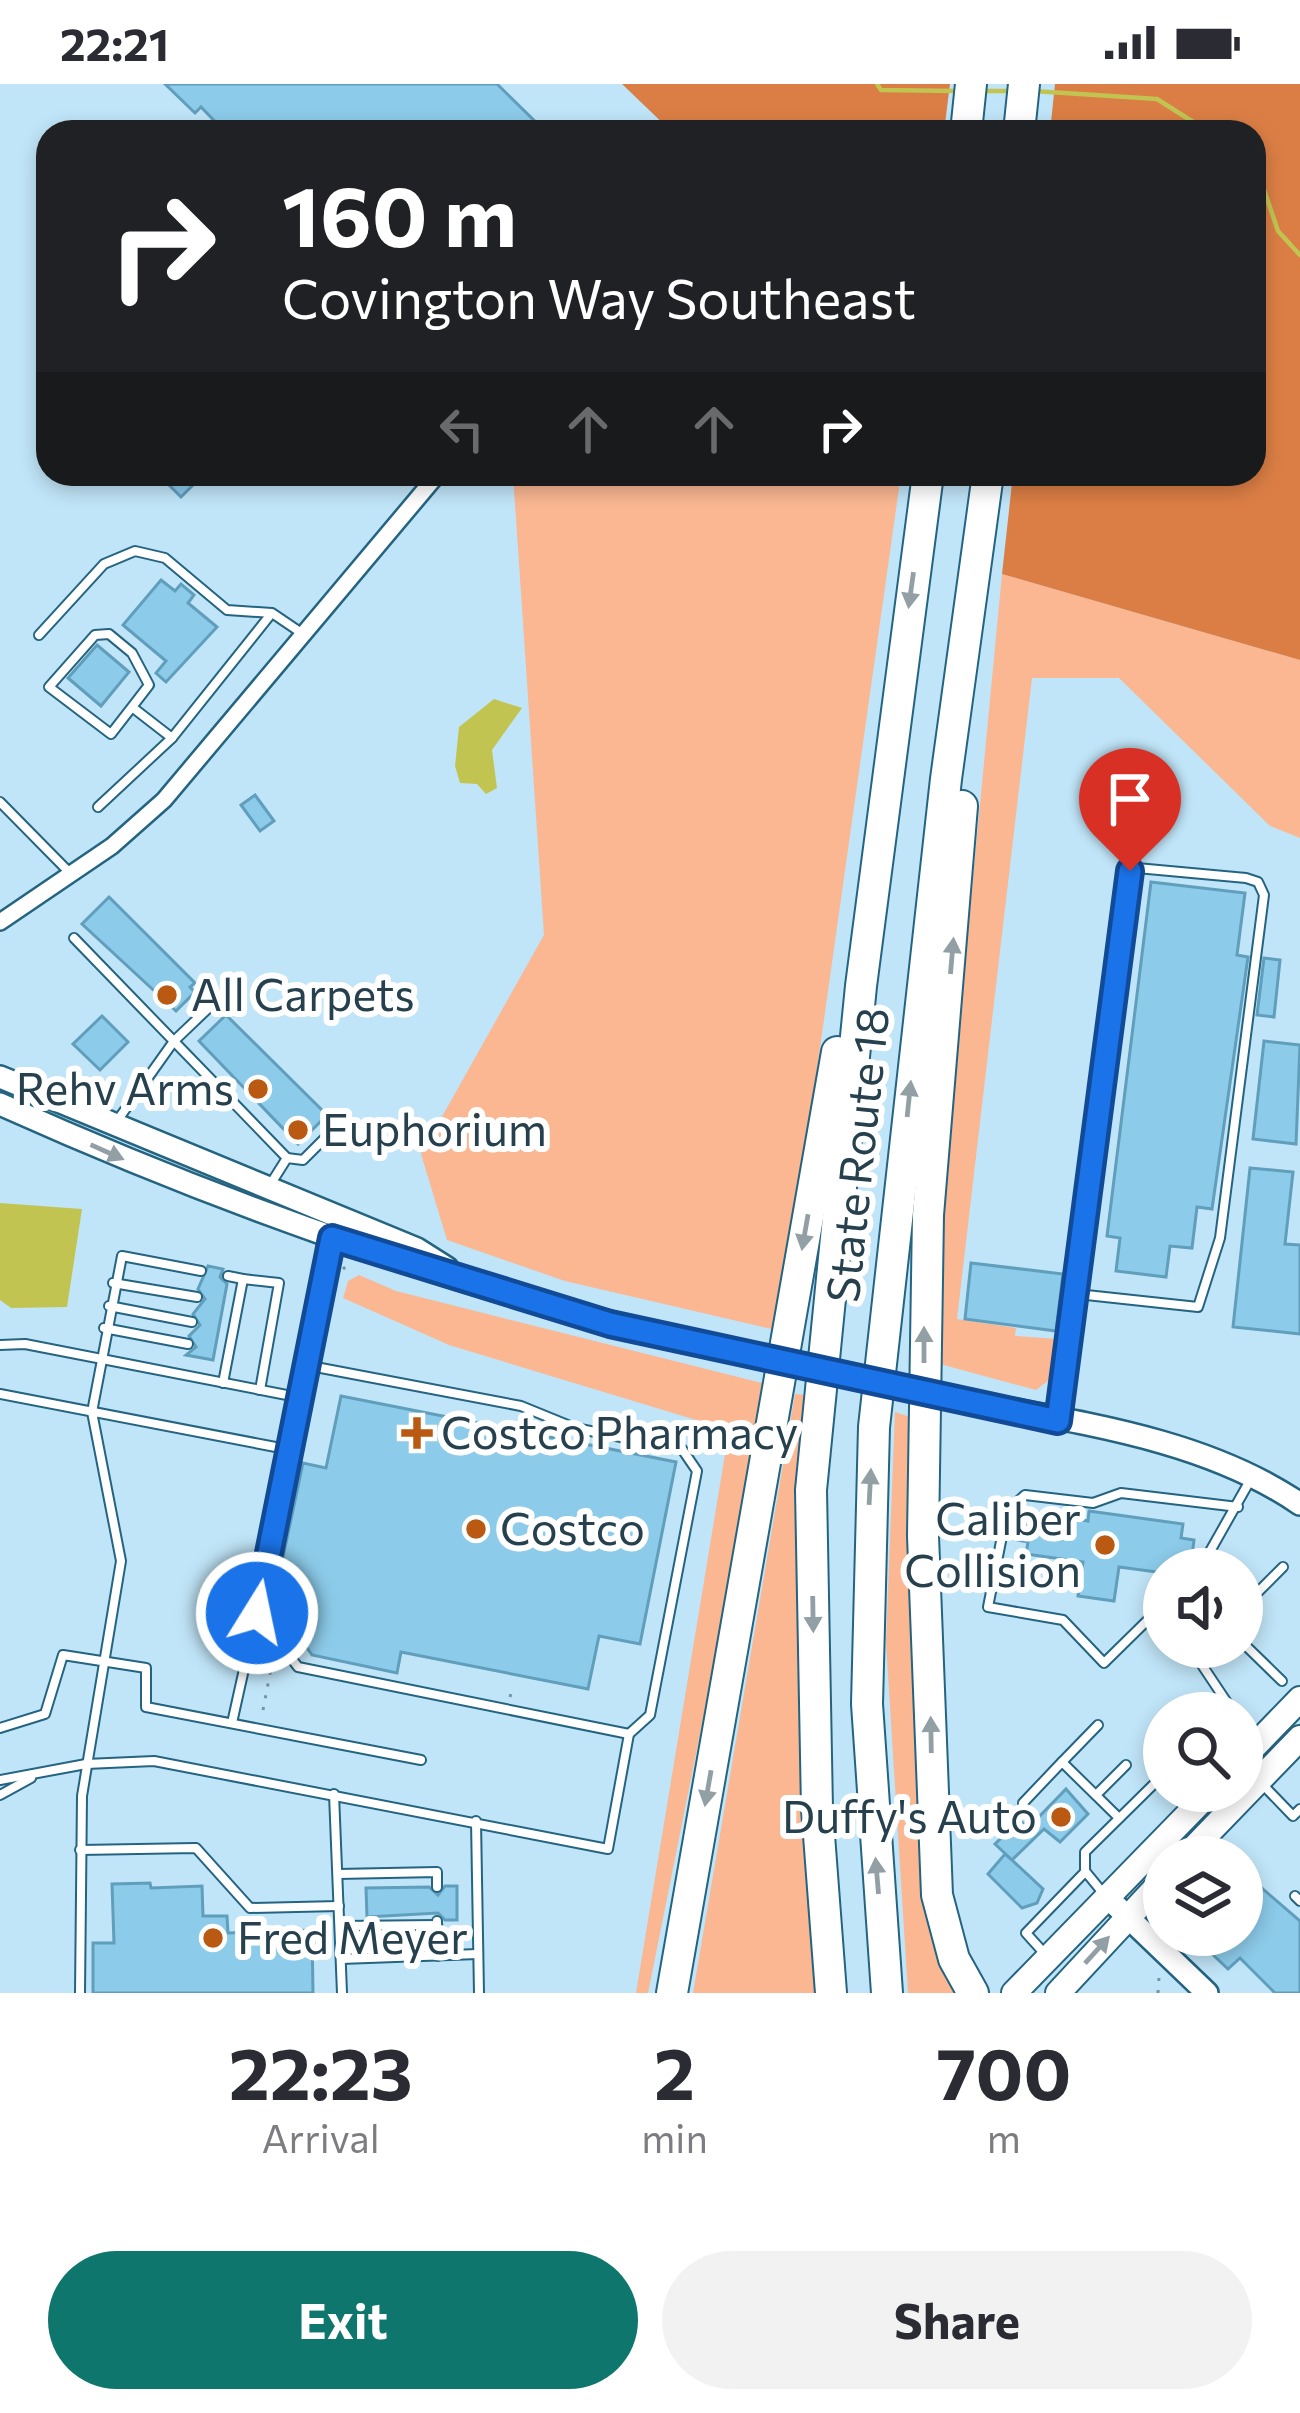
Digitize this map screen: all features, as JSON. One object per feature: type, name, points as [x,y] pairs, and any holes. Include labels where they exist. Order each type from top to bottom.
[{"type":"highway","points":[[967,120],[971,84]]},
{"type":"highway","points":[[1020,120],[1024,84]]},
{"type":"highway","name":"State Route 18","points":[[831,1993],[817,1809],[811,1490],[890,745],[926,486]]},
{"type":"highway","name":"State Route 18","points":[[887,1993],[867,1705],[874,1426],[946,779],[987,486]]},
{"type":"highway","points":[[973,1993],[945,1929],[933,1852],[924,1353],[928,1215],[978,566]]},
{"type":"highway","points":[[672,1993],[890,745]]},
{"type":"main road","points":[[1263,1722],[1291,1690]]},
{"type":"main road","points":[[1263,1775],[1300,1738]]},
{"type":"main road","points":[[1014,1993],[1191,1812]]},
{"type":"main road","points":[[1205,1836],[1228,1812]]},
{"type":"main road","points":[[1058,1993],[1143,1901]]},
{"type":"street","points":[[0,922],[71,874],[164,800],[428,486]]},
{"type":"street","points":[[0,1077],[417,1249],[458,1275]]},
{"type":"street","points":[[0,1104],[160,1176],[412,1267],[458,1275],[610,1324],[1184,1449],[1253,1476],[1300,1504]]},
{"type":"street","points":[[160,1176],[208,1183],[259,1201],[268,1188]]},
{"type":"street","points":[[1108,1898],[1208,1993]]},
{"type":"lane","points":[[39,635],[104,564],[135,551],[165,558],[227,610],[272,613],[304,635]]},
{"type":"lane","points":[[98,807],[172,738],[272,613]]},
{"type":"lane","points":[[109,634],[131,653],[149,685],[132,706],[111,734],[49,687],[95,635],[109,634]]},
{"type":"lane","points":[[132,706],[172,738]]},
{"type":"lane","points":[[0,802],[71,874]]},
{"type":"lane","points":[[1058,1421],[1126,880],[1137,868],[1258,882],[1264,911],[1220,1238],[1198,1307],[1077,1294]]},
{"type":"lane","points":[[74,938],[287,1157],[303,1160],[339,1124]]},
{"type":"lane","points":[[114,1124],[174,1041],[219,998]]},
{"type":"lane","points":[[268,1188],[287,1157]]},
{"type":"lane","points":[[232,1723],[332,1238]]},
{"type":"lane","points":[[80,1993],[80,1850],[86,1764],[121,1561],[92,1412],[98,1358],[118,1262],[127,1255],[201,1270]]},
{"type":"lane","points":[[228,1276],[279,1283],[260,1390]]},
{"type":"lane","points":[[223,1383],[243,1279]]},
{"type":"lane","points":[[113,1283],[197,1297]]},
{"type":"lane","points":[[224,1301],[238,1304]]},
{"type":"lane","points":[[109,1306],[192,1322]]},
{"type":"lane","points":[[104,1328],[188,1344]]},
{"type":"lane","points":[[219,1328],[233,1330]]},
{"type":"lane","points":[[0,1345],[98,1358],[297,1397]]},
{"type":"lane","points":[[215,1350],[229,1352]]},
{"type":"lane","points":[[0,1780],[86,1764],[154,1761],[608,1849],[629,1734],[650,1715],[697,1471],[691,1458],[682,1449],[575,1428],[521,1406],[305,1365]]},
{"type":"lane","points":[[0,1394],[286,1449]]},
{"type":"lane","points":[[1213,1548],[1253,1476]]},
{"type":"lane","points":[[1143,1625],[1104,1663],[1064,1620],[988,1606],[1007,1511],[1019,1498],[1037,1492],[1093,1503],[1121,1493],[1238,1507]]},
{"type":"lane","points":[[1263,1587],[1283,1567]]},
{"type":"lane","points":[[257,1613],[298,1667],[629,1734]]},
{"type":"lane","points":[[0,1728],[45,1714],[63,1655],[146,1668],[146,1707],[421,1760]]},
{"type":"lane","points":[[1263,1663],[1291,1690]]},
{"type":"lane","points":[[1023,1803],[1098,1725]]},
{"type":"lane","points":[[1062,1762],[1119,1818]]},
{"type":"lane","points":[[1096,1796],[1126,1765]]},
{"type":"lane","points":[[0,1795],[38,1774]]},
{"type":"lane","points":[[1263,1785],[1294,1816],[1300,1809]]},
{"type":"lane","points":[[334,1794],[342,1993]]},
{"type":"lane","points":[[1108,1898],[1085,1871],[1085,1852],[1143,1794]]},
{"type":"lane","points":[[476,1821],[479,1993]]},
{"type":"lane","points":[[80,1850],[196,1848],[250,1908],[338,1906]]},
{"type":"lane","points":[[1048,1959],[1027,1933],[1085,1871]]},
{"type":"lane","points":[[338,1874],[437,1872],[437,1887]]},
{"type":"lane","points":[[342,1926],[437,1923],[438,1956]]},
{"type":"lane","points":[[341,1959],[478,1954]]},
{"type":"path","points":[[343,1267],[349,1273]]},
{"type":"path","points":[[263,1710],[273,1656]]},
{"type":"path","points":[[510,1699],[513,1686]]},
{"type":"path","points":[[1158,1993],[1159,1977]]},
{"type":"shaded area","points":[[622,84],[950,84],[946,120],[660,120]]},
{"type":"shaded area","points":[[1055,84],[1300,84],[1300,660],[1002,574],[1012,486],[1266,486],[1266,120],[1051,120]]},
{"type":"shaded area","points":[[514,486],[899,486],[780,1331],[565,1281],[447,1240],[421,1154],[544,935]]},
{"type":"shaded area","points":[[1002,574],[1300,660],[1300,838],[1270,826],[1119,678],[1032,678],[957,1319],[1016,1328],[1015,1336],[1057,1339],[1053,1377],[1036,1390],[940,1364],[938,1244]]},
{"type":"shaded area","points":[[494,699],[522,708],[492,750],[497,788],[486,794],[477,784],[460,783],[455,766],[459,727]]},
{"type":"shaded area","points":[[0,1203],[82,1209],[67,1307],[11,1308],[0,1300]]},
{"type":"shaded area","points":[[359,1275],[396,1291],[770,1385],[648,1993],[636,1993],[729,1430],[449,1345],[343,1298],[348,1281]]},
{"type":"shaded area","points":[[795,1394],[809,1395],[820,1993],[693,1993]]},
{"type":"shaded area","points":[[895,1412],[913,1418],[930,1915],[954,1993],[908,1993],[886,1643]]},
{"type":"building","points":[[165,84],[497,84],[534,120],[213,120],[201,107],[195,113]]},
{"type":"building","points":[[170,486],[192,486],[181,497]]},
{"type":"building","points":[[161,580],[175,591],[181,584],[194,595],[188,603],[217,627],[166,682],[156,673],[166,661],[123,625]]},
{"type":"building","points":[[97,645],[129,672],[101,706],[68,678]]},
{"type":"building","points":[[255,795],[274,821],[260,831],[241,805]]},
{"type":"building","points":[[1151,882],[1245,893],[1237,955],[1248,957],[1212,1209],[1197,1207],[1192,1248],[1170,1246],[1166,1277],[1116,1271],[1120,1238],[1107,1236]]},
{"type":"building","points":[[109,897],[195,983],[190,987],[195,992],[176,1011],[82,924]]},
{"type":"building","points":[[1264,958],[1280,960],[1274,1017],[1257,1015]]},
{"type":"building","points":[[226,1015],[327,1115],[298,1144],[199,1041]]},
{"type":"building","points":[[102,1016],[128,1042],[100,1070],[73,1044]]},
{"type":"building","points":[[1264,1041],[1300,1045],[1296,1144],[1253,1139]]},
{"type":"building","points":[[1250,1168],[1293,1172],[1285,1244],[1300,1245],[1300,1334],[1233,1327]]},
{"type":"building","points":[[971,1263],[1063,1274],[1056,1331],[965,1319]]},
{"type":"building","points":[[208,1266],[223,1269],[220,1277],[227,1284],[213,1360],[186,1355],[196,1347],[189,1336],[200,1325],[193,1314],[205,1299],[198,1289]]},
{"type":"building","name":"Costco","points":[[341,1396],[676,1462],[640,1644],[599,1636],[588,1689],[401,1652],[397,1673],[312,1655],[281,1612],[285,1593],[276,1590],[303,1463],[326,1468]]},
{"type":"building","points":[[1089,1511],[1183,1524],[1181,1538],[1194,1540],[1193,1548],[1143,1548],[1143,1570],[1119,1567],[1114,1601],[1078,1596],[1083,1562],[1026,1554],[1028,1542],[1018,1540],[1020,1524],[1030,1526],[1032,1512],[1088,1521]]},
{"type":"building","points":[[1066,1789],[1088,1814],[1060,1842],[1044,1829],[1012,1860],[995,1844],[1020,1820],[1028,1828]]},
{"type":"building","points":[[1005,1854],[1043,1889],[1037,1903],[1022,1908],[988,1874]]},
{"type":"building","name":"Fred Meyer","points":[[150,1883],[151,1888],[202,1886],[203,1916],[227,1916],[228,1933],[312,1930],[313,1993],[93,1993],[93,1943],[114,1943],[112,1884]]},
{"type":"building","name":"Fred Meyer","points":[[445,1886],[457,1886],[457,1920],[445,1920],[438,1913],[367,1917],[366,1888],[429,1887],[438,1895]]},
{"type":"building","points":[[1263,1889],[1300,1921],[1300,1993],[1275,1993],[1240,1958],[1228,1969],[1214,1956],[1263,1956]]},
{"type":"waterway","points":[[877,84],[881,90],[956,91]]},
{"type":"waterway","points":[[979,91],[1010,91]]},
{"type":"waterway","points":[[1033,91],[1157,99],[1190,120]]},
{"type":"waterway","points":[[1266,196],[1278,231],[1300,255]]},
{"type":"place","name":"All Carpets","points":[[167,995]]},
{"type":"place","name":"Rehv Arms","points":[[258,1089]]},
{"type":"place","name":"Euphorium","points":[[298,1130]]},
{"type":"place","name":"Costco Pharmacy","points":[[417,1433]]},
{"type":"place","name":"Costco","points":[[476,1529]]},
{"type":"place","name":"Caliber Collision","points":[[1105,1545]]},
{"type":"place","name":"Duffy's Auto","points":[[1061,1817]]},
{"type":"place","name":"Fred Meyer","points":[[213,1938]]},
{"type":"route","points":[[257,1613],[286,1449],[332,1238],[412,1267],[458,1275],[610,1324],[1058,1421],[1130,871]]}]
